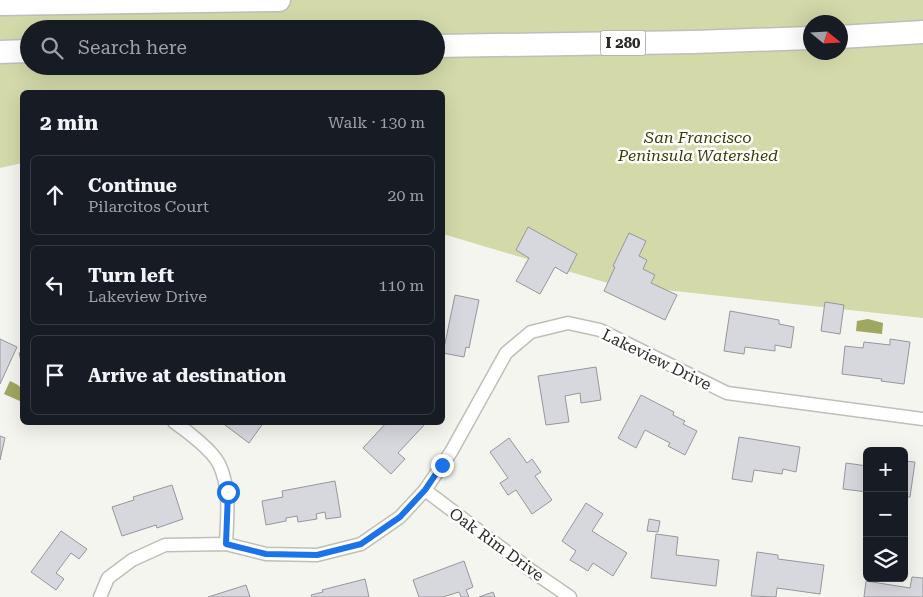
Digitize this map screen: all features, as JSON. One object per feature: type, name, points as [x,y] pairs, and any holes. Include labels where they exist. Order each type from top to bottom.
[{"type":"highway","points":[[0,4],[279,0]]},
{"type":"highway","points":[[848,37],[923,32]]},
{"type":"highway","name":"I 280","points":[[445,46],[803,38]]},
{"type":"highway","points":[[0,52],[20,51]]},
{"type":"street","name":"Lakeview Drive","points":[[100,597],[108,578],[132,560],[165,545],[226,544],[266,554],[317,555],[361,544],[400,517],[425,490],[451,452],[506,352],[531,332],[568,323],[600,330],[727,393],[923,419]]},
{"type":"street","points":[[178,425],[195,437],[219,463],[228,492],[226,544]]},
{"type":"street","name":"Oak Rim Drive","points":[[425,490],[532,571],[570,597]]},
{"type":"green space","name":"San Francisco Peninsula Watershed","points":[[0,0],[923,0],[923,318],[611,284],[445,235],[445,90],[20,90],[20,163],[0,168]]},
{"type":"shaded area","points":[[868,319],[883,323],[882,334],[856,331],[857,321]]},
{"type":"shaded area","points":[[10,381],[20,387],[20,401],[4,394]]},
{"type":"building","points":[[528,227],[577,254],[567,274],[555,267],[540,294],[516,281],[529,258],[516,250]]},
{"type":"building","points":[[629,233],[646,241],[639,256],[647,260],[643,269],[655,275],[651,283],[677,295],[665,320],[604,291],[615,267],[613,266]]},
{"type":"building","points":[[455,295],[479,300],[469,348],[466,347],[464,357],[445,353],[445,343]]},
{"type":"building","points":[[825,302],[844,305],[840,334],[821,331]]},
{"type":"building","points":[[730,311],[779,320],[779,324],[794,327],[791,348],[775,345],[775,351],[745,347],[744,354],[724,351]]},
{"type":"building","points":[[0,339],[17,347],[0,384]]},
{"type":"building","points":[[890,339],[910,342],[904,384],[842,374],[845,346],[863,348],[864,342],[890,345]]},
{"type":"building","points":[[596,367],[601,400],[581,403],[580,393],[565,396],[569,422],[546,425],[538,376]]},
{"type":"building","points":[[641,395],[674,412],[673,415],[685,421],[683,424],[697,431],[685,455],[668,446],[670,443],[645,430],[636,448],[618,438]]},
{"type":"building","points":[[225,425],[262,425],[249,443]]},
{"type":"building","points":[[384,425],[424,425],[398,453],[405,459],[391,474],[363,448]]},
{"type":"building","points":[[0,436],[5,438],[0,460]]},
{"type":"building","points":[[739,437],[800,447],[796,472],[783,469],[782,474],[754,470],[752,482],[732,479]]},
{"type":"building","points":[[509,438],[527,463],[532,459],[541,472],[535,476],[552,500],[532,514],[516,490],[508,495],[500,483],[508,478],[490,452]]},
{"type":"building","points":[[908,461],[915,462],[910,497],[908,497]]},
{"type":"building","points":[[846,463],[863,465],[863,492],[843,489]]},
{"type":"building","points":[[335,481],[341,517],[326,519],[325,512],[316,514],[317,519],[298,522],[297,516],[286,518],[286,521],[266,525],[262,501],[283,497],[282,491]]},
{"type":"building","points":[[172,485],[183,519],[157,528],[156,525],[122,536],[112,507],[134,500],[133,497]]},
{"type":"building","points":[[586,503],[603,514],[592,531],[627,553],[613,576],[593,563],[588,571],[570,560],[576,551],[562,541]]},
{"type":"building","points":[[649,519],[660,521],[658,532],[647,531]]},
{"type":"building","points":[[61,531],[87,549],[79,559],[71,553],[56,573],[64,579],[56,590],[31,572]]},
{"type":"building","points":[[656,534],[678,537],[676,555],[719,560],[716,586],[651,578]]},
{"type":"building","points":[[757,552],[778,555],[778,559],[824,565],[820,594],[777,588],[776,597],[751,596]]},
{"type":"building","points":[[464,561],[473,587],[466,590],[469,597],[461,597],[459,592],[443,597],[419,597],[413,580]]},
{"type":"building","points":[[912,577],[923,578],[923,597],[864,597],[866,582],[910,588]]},
{"type":"building","points":[[365,579],[369,597],[312,597],[311,595],[323,592],[322,590]]},
{"type":"building","points":[[246,585],[250,597],[208,597]]},
{"type":"building","points":[[493,592],[495,597],[479,597]]},
{"type":"route","points":[[228,492],[226,544],[266,554],[317,555],[361,544],[400,517],[425,490],[442,465]]}]
